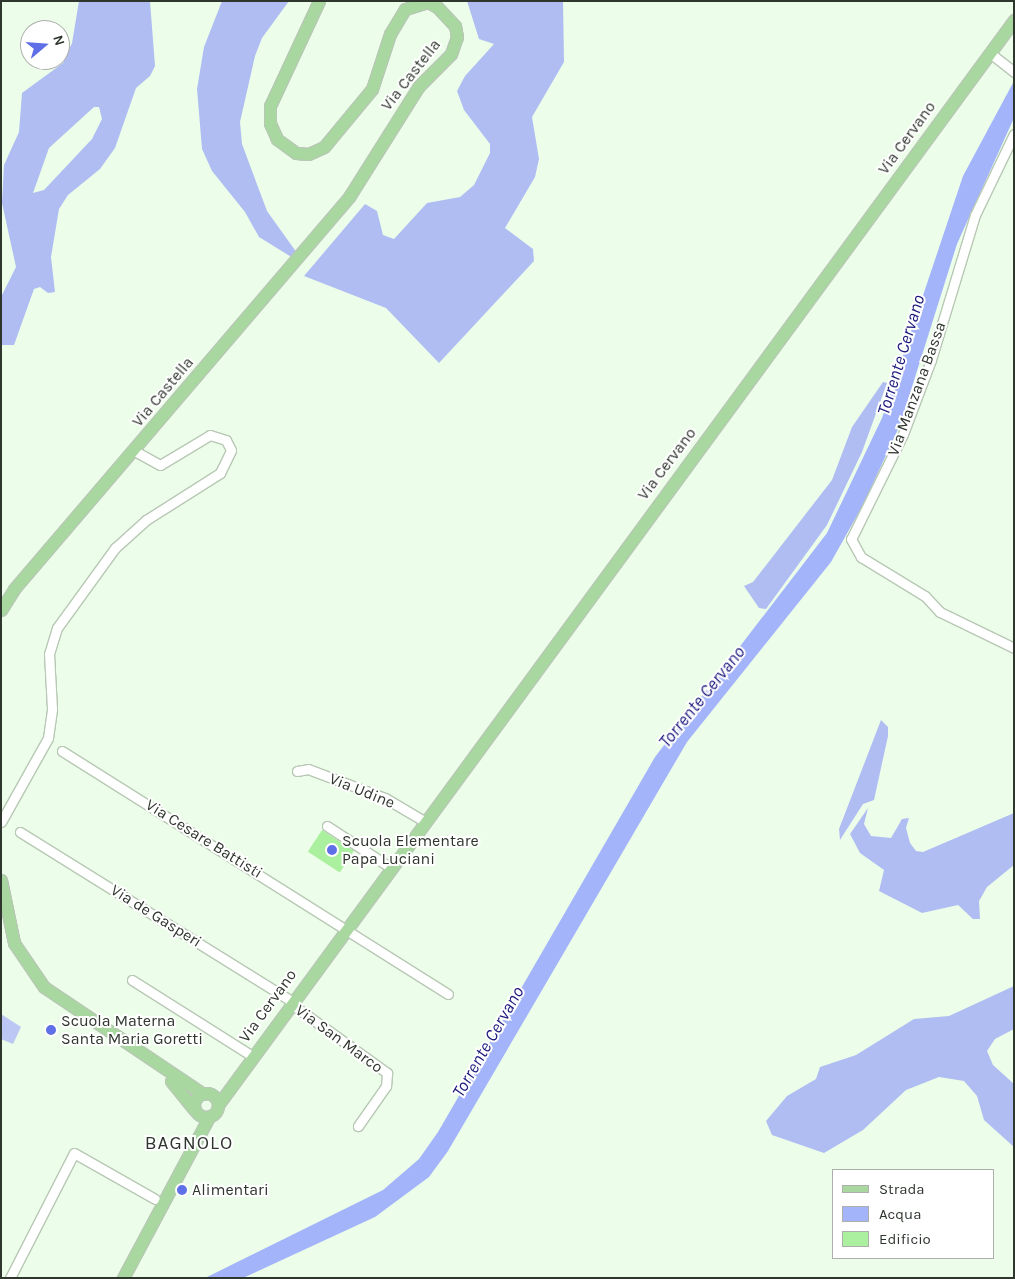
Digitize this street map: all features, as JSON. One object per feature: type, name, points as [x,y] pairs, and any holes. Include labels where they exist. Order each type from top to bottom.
[{"type":"main road","name":"Via Castella","points":[[1,610],[14,589],[135,451],[349,197],[419,86],[451,54],[457,37],[455,26],[437,7],[428,2],[405,9],[390,34],[372,89],[324,147],[308,154],[296,153],[277,139],[270,123],[270,106],[319,1]]},
{"type":"main road","name":"Via Cervano","points":[[208,1117],[290,1002],[1014,20]]},
{"type":"main road","points":[[1,880],[14,943],[37,980],[67,1006],[154,1064],[206,1094],[218,1105]]},
{"type":"main road","points":[[123,1278],[195,1146],[208,1117],[195,1110],[154,1064]]},
{"type":"main road","points":[[195,1146],[196,1098],[206,1094],[221,1092],[235,1081]]},
{"type":"street","points":[[990,53],[1013,72]]},
{"type":"street","name":"Via Manzana Bassa","points":[[1014,134],[975,215],[931,360],[903,434],[851,538],[861,557],[925,596],[940,612],[1014,648]]},
{"type":"street","name":"Via Castella","points":[[1,822],[48,738],[52,709],[49,654],[57,628],[115,548],[146,520],[220,473],[231,450],[226,440],[218,435],[201,439],[160,465],[135,451]]},
{"type":"street","name":"Via Cesare Battisti","points":[[62,751],[346,927]]},
{"type":"street","name":"Via Udine","points":[[297,771],[308,769],[385,798],[424,821]]},
{"type":"street","points":[[327,826],[390,867]]},
{"type":"street","name":"Via de Gasperi","points":[[20,832],[290,1002]]},
{"type":"street","points":[[346,927],[448,994]]},
{"type":"street","points":[[132,980],[252,1056]]},
{"type":"street","name":"Via San Marco","points":[[290,1002],[387,1073],[386,1086],[358,1126]]},
{"type":"street","points":[[10,1278],[74,1153],[156,1198]]},
{"type":"shaded area","points":[[79,1],[150,1],[155,66],[150,76],[136,88],[115,148],[100,169],[68,195],[59,209],[51,257],[55,292],[48,293],[40,287],[34,289],[14,345],[1,345],[1,297],[16,267],[2,203],[4,165],[19,132],[22,93],[53,70],[70,70],[70,47]],"holes":[[[94,107],[99,107],[102,119],[92,139],[44,190],[33,193],[49,148]]]},
{"type":"shaded area","points":[[222,1],[289,1],[262,38],[255,56],[240,122],[242,144],[267,211],[297,253],[293,258],[259,237],[245,212],[212,171],[202,149],[197,89],[204,47]]},
{"type":"shaded area","points":[[467,1],[563,1],[564,62],[532,117],[539,159],[535,177],[505,228],[533,249],[534,261],[439,363],[386,308],[304,276],[365,204],[377,211],[383,235],[394,239],[427,203],[460,197],[474,185],[490,153],[490,144],[464,110],[457,91],[465,76],[494,44],[479,39]]},
{"type":"shaded area","points":[[883,382],[887,383],[862,452],[827,525],[766,609],[759,608],[744,586],[753,582],[832,480],[852,427]]},
{"type":"shaded area","points":[[881,720],[888,727],[888,736],[874,800],[863,804],[840,840],[839,829]]},
{"type":"shaded area","points":[[868,808],[864,824],[871,836],[891,838],[902,819],[909,818],[906,828],[910,843],[916,851],[923,852],[1014,813],[1014,865],[987,887],[979,901],[980,919],[973,919],[958,905],[922,913],[879,891],[884,870],[860,853],[850,834]]},
{"type":"shaded area","points":[[1014,986],[1014,1029],[995,1039],[987,1051],[993,1065],[1014,1084],[1014,1147],[984,1120],[977,1096],[964,1081],[939,1077],[906,1090],[863,1130],[824,1153],[772,1135],[766,1121],[787,1096],[816,1079],[820,1067],[856,1055],[914,1019],[949,1016]]},
{"type":"shaded area","points":[[1,1014],[21,1027],[13,1044],[1,1039]]},
{"type":"water","name":"Torrente Cervano","points":[[1014,81],[1014,118],[957,244],[900,425],[863,505],[831,562],[687,742],[448,1151],[429,1177],[375,1217],[243,1278],[205,1278],[383,1190],[419,1159],[438,1132],[655,757],[827,533],[882,418],[963,176]]},
{"type":"building","name":"Scuola Elementare Papa Luciani","points":[[322,830],[354,851],[340,873],[308,852]]},
{"type":"place","name":"Scuola Elementare Papa Luciani","points":[[332,850]]},
{"type":"place","name":"Scuola Materna Santa Maria Goretti","points":[[51,1030]]},
{"type":"place","name":"Alimentari","points":[[182,1190]]},
{"type":"district","name":"BAGNOLO","points":[[189,1144]]}]
